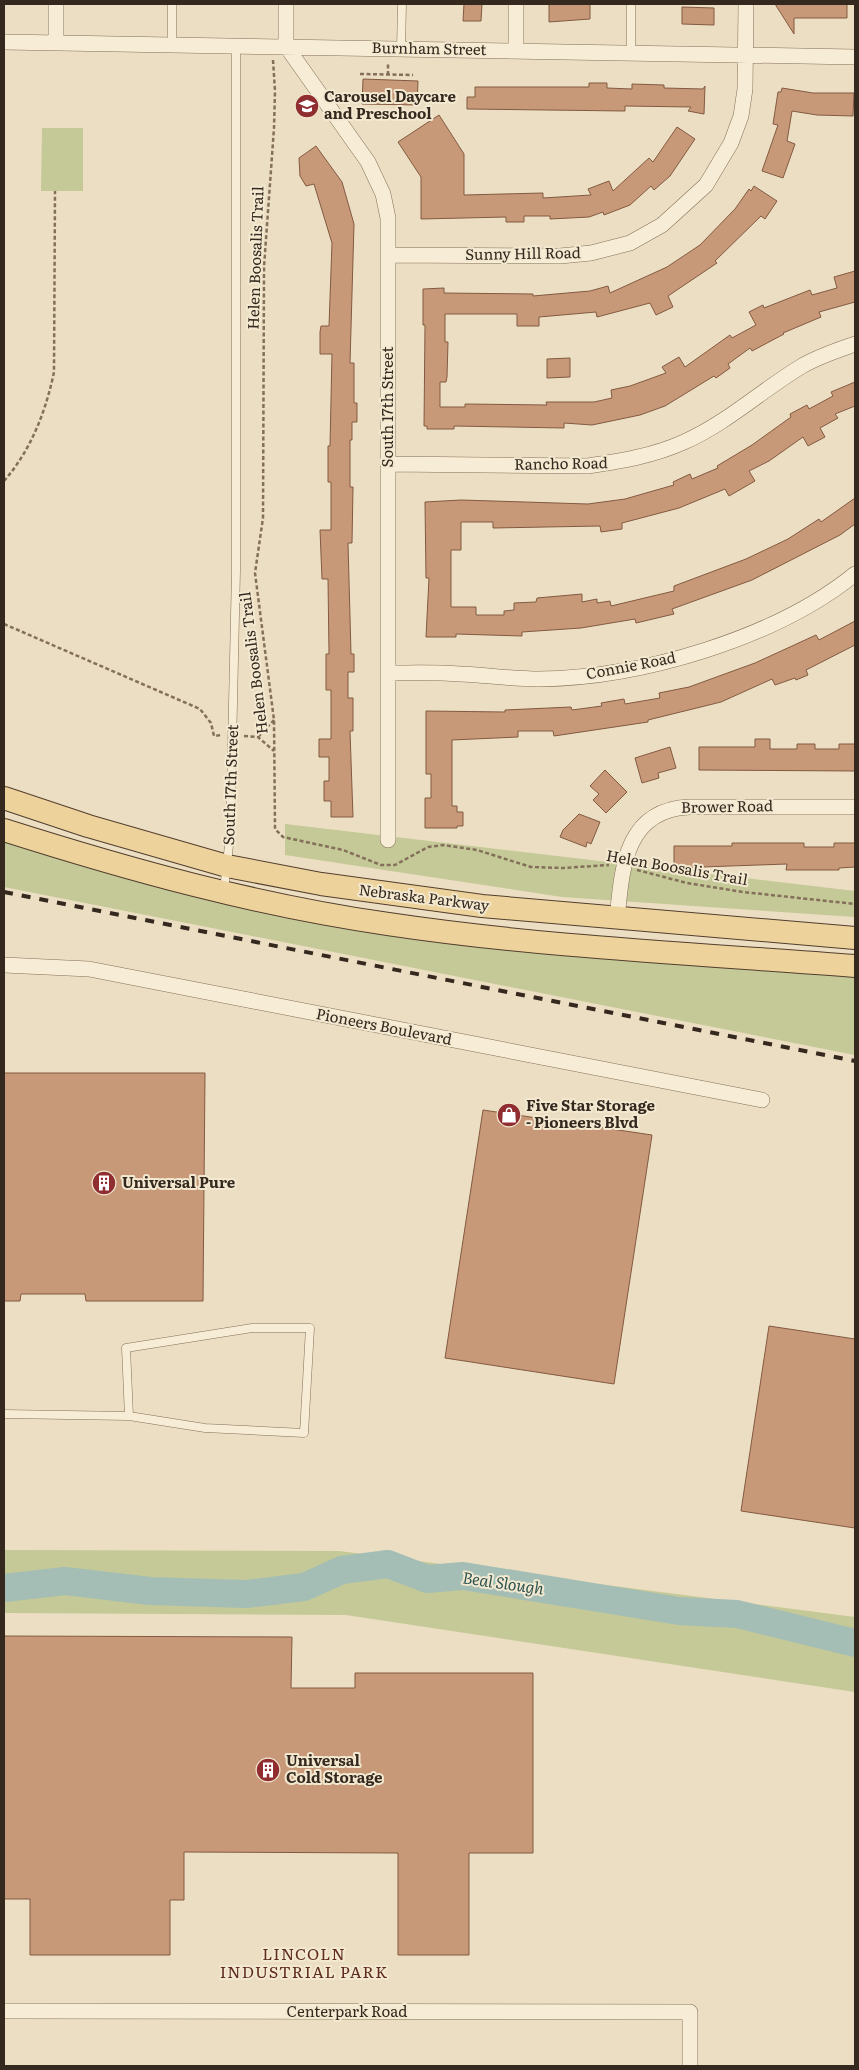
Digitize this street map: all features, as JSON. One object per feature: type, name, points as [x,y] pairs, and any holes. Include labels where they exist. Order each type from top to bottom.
[{"type":"main road","name":"Nebraska Parkway","points":[[4,798],[88,826],[227,866],[403,897],[617,919],[855,938]]},
{"type":"main road","name":"Nebraska Parkway","points":[[4,830],[138,871],[223,894],[387,924],[478,936],[855,966]]},
{"type":"street","points":[[56,4],[56,43]]},
{"type":"street","points":[[279,46],[286,4]]},
{"type":"street","points":[[516,4],[516,51]]},
{"type":"street","name":"Sunny Hill Road","points":[[388,255],[560,256],[590,253],[630,243],[650,233],[674,217],[695,197],[724,158],[742,109],[745,89],[746,4]]},
{"type":"street","name":"Burnham Street","points":[[4,42],[855,57]]},
{"type":"street","name":"South 17th Street","points":[[279,46],[374,172],[386,206],[388,255],[388,840]]},
{"type":"street","name":"Rancho Road","points":[[388,464],[588,466],[621,462],[654,454],[684,442],[718,424],[804,365],[855,344]]},
{"type":"street","name":"Connie Road","points":[[388,673],[457,674],[540,679],[593,674],[641,666],[688,655],[756,630],[830,594],[855,574]]},
{"type":"street","name":"Brower Road","points":[[617,919],[624,867],[631,844],[643,825],[653,817],[676,807],[855,807]]},
{"type":"street","name":"Pioneers Boulevard","points":[[4,965],[89,969],[762,1100]]},
{"type":"street","name":"Centerpark Road","points":[[4,2011],[690,2012],[690,2066]]},
{"type":"lane","points":[[172,4],[172,44]]},
{"type":"lane","points":[[401,49],[402,4]]},
{"type":"lane","points":[[631,4],[631,53]]},
{"type":"lane","name":"South 17th Street","points":[[223,894],[227,866],[236,571],[236,45]]},
{"type":"lane","points":[[4,1414],[129,1416],[205,1428],[304,1433],[310,1328],[252,1328],[126,1348],[129,1416]]},
{"type":"path","name":"Helen Boosalis Trail","points":[[279,46],[264,267],[263,518],[255,573],[274,720],[274,823],[278,833],[283,837],[343,850],[388,866],[395,865],[428,847],[443,845],[477,850],[531,866],[563,868],[608,865],[624,867],[688,883],[743,892],[855,904]]},
{"type":"path","points":[[388,64],[388,75]]},
{"type":"path","points":[[360,74],[413,76]]},
{"type":"path","points":[[4,481],[34,435],[47,402],[54,372],[55,191]]},
{"type":"path","points":[[4,624],[200,709],[210,723],[214,736],[258,737],[274,751]]},
{"type":"path","points":[[258,737],[274,720]]},
{"type":"green space","points":[[42,128],[83,128],[83,191],[41,191]]},
{"type":"green space","points":[[285,824],[855,891],[855,917],[562,897],[285,855]]},
{"type":"green space","points":[[4,841],[189,895],[855,976],[855,1055],[4,887]]},
{"type":"green space","points":[[4,1550],[339,1551],[855,1617],[855,1692],[346,1615],[4,1613]]},
{"type":"building","points":[[464,4],[482,4],[481,21],[463,21]]},
{"type":"building","points":[[549,4],[590,4],[590,19],[549,22]]},
{"type":"building","points":[[775,4],[847,4],[847,18],[794,18],[794,34]]},
{"type":"building","points":[[682,7],[714,8],[714,25],[682,24]]},
{"type":"building","points":[[363,79],[418,81],[417,105],[362,104]]},
{"type":"building","points":[[589,83],[607,83],[607,88],[632,89],[632,84],[664,85],[664,88],[703,89],[705,86],[704,114],[688,111],[691,107],[625,106],[625,111],[467,109],[467,97],[475,97],[475,87],[589,87]]},
{"type":"building","points":[[782,88],[813,93],[854,93],[853,116],[817,115],[792,111],[787,141],[795,144],[783,178],[762,171],[778,125],[773,124],[778,92],[781,92]]},
{"type":"building","points":[[439,115],[464,154],[464,195],[543,193],[543,198],[591,195],[588,189],[609,181],[613,191],[649,158],[653,162],[677,127],[695,139],[670,176],[654,190],[651,186],[630,205],[604,215],[603,212],[589,217],[550,219],[550,216],[524,216],[524,222],[506,222],[506,217],[421,219],[421,177],[398,142]]},
{"type":"building","points":[[316,146],[342,182],[354,224],[350,363],[354,363],[354,403],[357,403],[357,422],[352,422],[352,440],[350,440],[350,487],[353,487],[352,543],[348,543],[351,654],[354,654],[354,672],[348,672],[348,698],[353,698],[353,731],[350,731],[353,817],[331,817],[331,801],[324,801],[324,781],[329,781],[329,757],[319,757],[319,739],[331,739],[331,690],[326,690],[326,654],[329,654],[328,579],[322,579],[320,530],[331,530],[331,482],[328,482],[328,446],[330,446],[332,354],[320,354],[320,332],[321,326],[329,326],[332,243],[314,184],[306,186],[300,176],[299,158]]},
{"type":"building","points":[[754,186],[777,201],[765,219],[761,216],[715,261],[717,263],[668,296],[673,307],[656,315],[650,303],[597,317],[596,312],[539,317],[539,326],[517,326],[517,314],[445,314],[445,342],[448,342],[447,377],[446,382],[440,382],[440,407],[465,407],[465,404],[547,405],[546,402],[594,402],[612,398],[611,390],[630,386],[666,373],[662,367],[679,357],[685,367],[730,335],[732,338],[756,325],[749,312],[763,305],[764,308],[810,290],[812,295],[837,288],[834,277],[855,271],[855,302],[819,312],[821,317],[783,333],[752,351],[750,348],[728,364],[730,368],[716,378],[714,376],[665,406],[640,415],[592,425],[564,423],[564,428],[454,426],[454,429],[427,429],[427,426],[424,426],[425,325],[423,325],[423,289],[444,288],[444,293],[533,294],[533,296],[590,291],[608,286],[610,293],[667,267],[700,245],[735,209],[749,189],[751,191]]},
{"type":"building","points":[[570,358],[570,377],[547,378],[547,359]]},
{"type":"building","points":[[855,382],[855,406],[835,414],[838,418],[820,428],[825,437],[808,446],[803,437],[769,461],[749,471],[755,481],[729,496],[725,489],[679,508],[622,523],[622,529],[601,532],[600,526],[493,528],[493,522],[461,522],[461,550],[451,550],[451,607],[476,607],[476,615],[504,615],[504,611],[514,610],[514,603],[536,602],[537,598],[582,594],[582,602],[597,599],[597,603],[610,601],[611,606],[674,591],[674,586],[746,559],[788,539],[819,519],[821,522],[855,498],[855,524],[840,535],[752,580],[672,609],[674,614],[636,623],[635,619],[581,628],[522,632],[522,636],[456,634],[456,637],[426,637],[429,578],[426,578],[425,502],[461,500],[588,504],[625,499],[674,485],[673,482],[690,474],[692,479],[718,468],[717,466],[752,445],[791,417],[790,414],[807,405],[809,409],[833,396],[831,392]]},
{"type":"building","points":[[855,621],[855,645],[806,670],[808,675],[796,680],[795,678],[775,685],[772,679],[721,702],[648,720],[648,722],[554,736],[553,731],[518,731],[518,737],[452,740],[452,806],[457,806],[457,812],[463,812],[463,826],[457,826],[457,828],[425,828],[425,798],[431,798],[431,774],[426,774],[426,711],[505,712],[505,710],[571,707],[572,710],[602,706],[601,703],[624,699],[625,704],[660,698],[659,693],[689,687],[755,663],[816,635],[819,640]]},
{"type":"building","points":[[755,739],[770,739],[770,749],[797,749],[797,744],[815,744],[815,749],[839,749],[839,744],[855,744],[855,771],[699,770],[699,747],[755,747]]},
{"type":"building","points":[[670,747],[676,768],[658,773],[659,778],[642,783],[635,758]]},
{"type":"building","points":[[605,770],[627,792],[606,813],[593,800],[599,794],[590,786]]},
{"type":"building","points":[[579,814],[600,822],[591,844],[587,842],[586,847],[560,837],[563,830]]},
{"type":"building","points":[[732,843],[804,843],[804,847],[834,847],[834,843],[855,843],[855,867],[839,868],[839,870],[786,870],[787,864],[674,868],[674,846],[732,846]]},
{"type":"building","name":"Universal Pure","points":[[4,1073],[205,1073],[203,1301],[86,1301],[85,1294],[21,1294],[20,1301],[4,1301]]},
{"type":"building","points":[[483,1110],[652,1135],[614,1384],[445,1358]]},
{"type":"building","points":[[769,1326],[855,1339],[855,1528],[741,1511]]},
{"type":"building","name":"Universal Cold Storage","points":[[4,1636],[292,1637],[291,1688],[355,1688],[355,1673],[533,1673],[533,1853],[469,1853],[469,1955],[398,1955],[398,1853],[184,1852],[184,1900],[170,1900],[170,1955],[30,1955],[30,1899],[4,1899]]},
{"type":"waterway","name":"Beal Slough","points":[[4,1588],[65,1581],[150,1591],[246,1594],[304,1587],[342,1570],[388,1564],[427,1579],[463,1576],[679,1611],[737,1614],[855,1643]]},
{"type":"railway","points":[[4,892],[855,1061]]},
{"type":"place","name":"Carousel Daycare and Preschool","points":[[307,106]]},
{"type":"place","name":"Five Star Storage - Pioneers Blvd","points":[[509,1115]]},
{"type":"place","name":"Universal Pure","points":[[104,1183]]},
{"type":"place","name":"Universal Cold Storage","points":[[268,1770]]},
{"type":"district","name":"LINCOLN INDUSTRIAL PARK","points":[[304,1963]]}]
